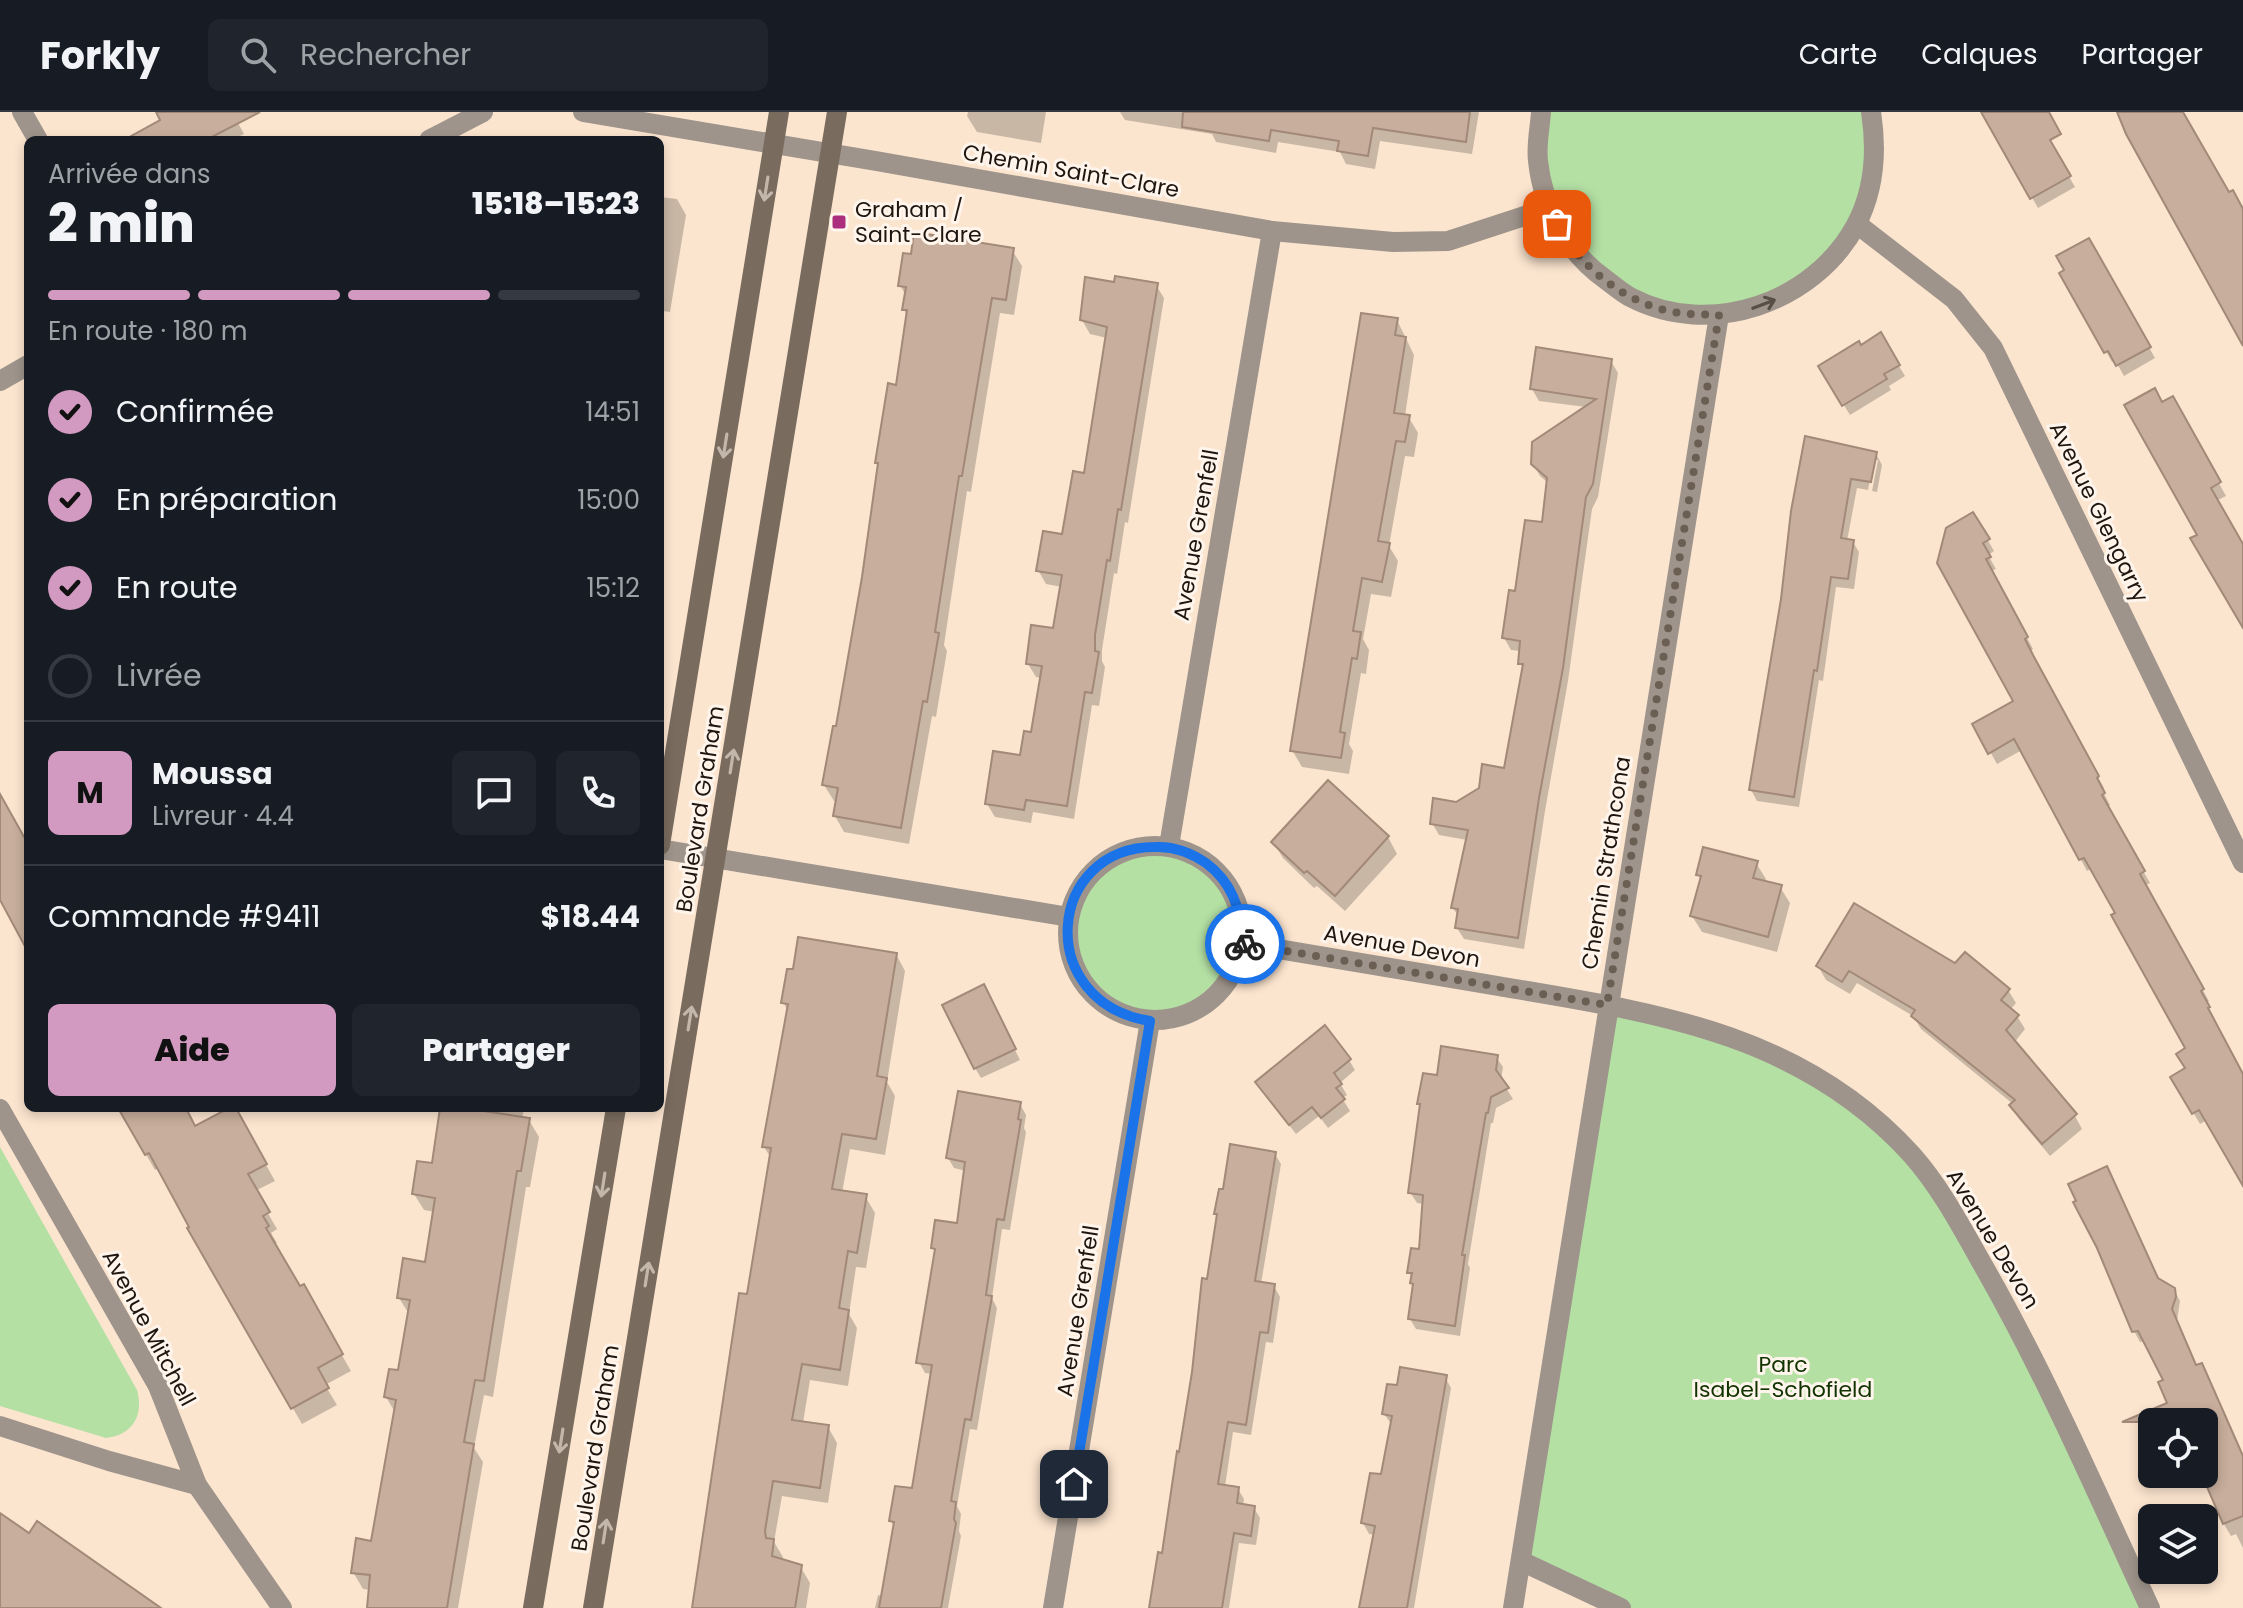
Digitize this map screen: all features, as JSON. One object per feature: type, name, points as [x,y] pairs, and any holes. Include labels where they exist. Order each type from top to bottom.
[{"type":"street","points":[[22,112],[36,136]]},
{"type":"street","points":[[437,136],[483,112]]},
{"type":"street","name":"Chemin Saint-Clare","points":[[583,112],[1272,231],[1393,242],[1448,241],[1549,208]]},
{"type":"street","name":"Boulevard Graham","points":[[664,822],[779,112]]},
{"type":"street","name":"Boulevard Graham","points":[[593,1608],[837,112]]},
{"type":"street","points":[[1541,112],[1538,160],[1549,208],[1565,240],[1587,266],[1630,297],[1673,312],[1719,315],[1756,308],[1791,293],[1833,258],[1857,224],[1872,182],[1876,144],[1871,112]]},
{"type":"street","name":"Avenue Glengarry","points":[[1857,224],[1954,299],[1993,348],[2243,863]]},
{"type":"street","name":"Avenue Grenfell","points":[[1169,846],[1272,231]]},
{"type":"street","name":"Chemin Strathcona","points":[[1513,1608],[1719,315]]},
{"type":"street","points":[[0,381],[24,367]]},
{"type":"street","points":[[1169,846],[1195,855],[1217,871],[1238,905],[1242,943],[1228,982],[1211,1000],[1191,1013],[1170,1019],[1150,1021],[1130,1018],[1098,1000],[1084,986],[1069,955],[1069,917],[1073,901],[1084,881],[1098,866],[1130,849],[1169,846]]},
{"type":"street","points":[[664,848],[1069,917]]},
{"type":"street","name":"Avenue Devon","points":[[1242,943],[1607,1005],[1731,1036],[1799,1064],[1857,1104],[1912,1155],[1946,1201],[2028,1344],[2150,1608]]},
{"type":"street","name":"Avenue Grenfell","points":[[1053,1608],[1150,1021]]},
{"type":"street","name":"Avenue Mitchell","points":[[0,1109],[158,1386],[197,1485],[282,1608]]},
{"type":"street","name":"Boulevard Graham","points":[[533,1608],[615,1112]]},
{"type":"street","points":[[0,1426],[197,1485]]},
{"type":"street","points":[[1521,1561],[1621,1608]]},
{"type":"green space","points":[[1542,112],[1871,112],[1857,224],[1791,293],[1719,315],[1630,297],[1549,208]]},
{"type":"green space","points":[[1155,846],[1188,852],[1217,871],[1236,900],[1242,933],[1236,966],[1217,995],[1188,1014],[1155,1020],[1122,1014],[1093,995],[1074,966],[1068,933],[1074,900],[1093,871],[1122,852]]},
{"type":"green space","name":"Parc Isabel-Schofield","points":[[1607,1005],[1731,1036],[1857,1104],[1946,1201],[2150,1608],[1621,1608],[1521,1561]]},
{"type":"green space","points":[[0,1147],[137,1390],[137,1415],[130,1428],[123,1433],[106,1438],[0,1406]]},
{"type":"building","points":[[156,112],[260,112],[214,136],[131,136],[160,120]]},
{"type":"building","points":[[1183,112],[1470,112],[1466,142],[1373,128],[1368,156],[1337,151],[1339,141],[1271,130],[1269,141],[1182,127]]},
{"type":"building","points":[[1981,112],[2049,112],[2061,134],[2050,140],[2071,176],[2030,199]]},
{"type":"building","points":[[2117,112],[2183,112],[2229,192],[2233,190],[2243,209],[2243,346],[2126,134]]},
{"type":"building","points":[[914,232],[1014,248],[1006,300],[992,298],[962,476],[959,476],[935,632],[939,633],[927,702],[923,701],[901,828],[833,816],[838,788],[822,785],[833,726],[836,726],[862,577],[888,383],[896,385],[907,310],[902,310],[906,287],[898,286],[903,253],[911,254]]},
{"type":"building","points":[[2089,238],[2151,347],[2116,366],[2108,351],[2104,353],[2059,273],[2064,270],[2056,256]]},
{"type":"building","points":[[1115,276],[1158,283],[1121,510],[1118,509],[1110,561],[1107,560],[1095,635],[1095,651],[1099,652],[1092,693],[1085,692],[1067,806],[1026,800],[1024,810],[985,804],[993,751],[1020,755],[1024,731],[1031,732],[1042,666],[1026,664],[1031,625],[1053,628],[1062,575],[1036,571],[1043,531],[1062,534],[1073,471],[1084,473],[1107,327],[1080,320],[1085,277],[1114,282]]},
{"type":"building","points":[[1361,313],[1398,318],[1395,335],[1406,337],[1394,413],[1410,415],[1405,442],[1396,441],[1378,541],[1390,543],[1382,582],[1362,578],[1353,631],[1361,632],[1357,659],[1352,658],[1340,732],[1345,733],[1341,758],[1290,751]]},
{"type":"building","points":[[1881,332],[1900,365],[1884,374],[1887,379],[1842,406],[1818,366],[1859,341],[1861,345]]},
{"type":"building","points":[[1536,347],[1612,359],[1593,484],[1586,497],[1563,668],[1518,938],[1455,928],[1458,909],[1451,908],[1468,830],[1430,824],[1433,798],[1456,802],[1479,788],[1482,764],[1504,768],[1523,664],[1518,664],[1520,641],[1502,638],[1509,590],[1515,591],[1525,520],[1542,522],[1547,478],[1531,464],[1532,442],[1596,399],[1530,389]]},
{"type":"building","points":[[2155,388],[2162,402],[2173,396],[2221,482],[2211,488],[2243,544],[2243,628],[2190,538],[2197,535],[2124,405]]},
{"type":"building","points":[[1805,436],[1877,452],[1871,482],[1851,479],[1841,538],[1854,540],[1848,579],[1831,577],[1794,797],[1749,790]]},
{"type":"building","points":[[1973,512],[1990,539],[1983,543],[1991,557],[1986,559],[2028,637],[2025,639],[2033,655],[2099,776],[2097,778],[2105,793],[2102,795],[2145,871],[2140,874],[2204,989],[2201,991],[2208,1008],[2243,1074],[2243,1186],[2199,1110],[2192,1114],[2170,1077],[2185,1068],[2176,1054],[2185,1048],[2111,915],[2115,913],[2084,858],[2079,860],[2014,739],[1988,754],[1972,724],[2013,701],[1937,563],[1946,528]]},
{"type":"building","points":[[1328,780],[1389,836],[1335,896],[1307,871],[1304,873],[1271,842]]},
{"type":"building","points":[[0,794],[24,837],[24,945],[0,900]]},
{"type":"building","points":[[1703,847],[1758,861],[1753,878],[1782,885],[1768,937],[1690,916],[1701,876],[1696,875]]},
{"type":"building","points":[[1854,903],[1955,963],[1965,952],[2010,989],[2001,1000],[2019,1015],[2006,1030],[2077,1114],[2042,1144],[2009,1105],[2015,1100],[1911,1016],[1915,1010],[1849,971],[1842,982],[1816,966]]},
{"type":"building","points":[[798,937],[897,953],[877,1076],[887,1078],[876,1139],[842,1134],[832,1189],[867,1194],[857,1253],[848,1251],[839,1308],[849,1310],[840,1370],[802,1364],[792,1420],[829,1425],[820,1488],[773,1481],[766,1538],[774,1539],[772,1556],[802,1565],[795,1608],[692,1608],[739,1293],[747,1294],[771,1148],[762,1147],[788,1004],[781,1003],[787,969],[793,969]]},
{"type":"building","points":[[984,984],[1016,1049],[974,1069],[942,1005]]},
{"type":"building","points":[[1325,1025],[1351,1059],[1334,1073],[1342,1084],[1336,1088],[1345,1099],[1321,1118],[1312,1107],[1289,1125],[1255,1082]]},
{"type":"building","points":[[1441,1046],[1498,1055],[1496,1070],[1509,1088],[1491,1097],[1486,1113],[1462,1255],[1465,1255],[1455,1326],[1408,1319],[1413,1284],[1410,1283],[1412,1273],[1407,1273],[1411,1248],[1419,1249],[1423,1195],[1408,1193],[1420,1104],[1417,1104],[1423,1073],[1437,1075]]},
{"type":"building","points":[[958,1091],[1021,1102],[1018,1119],[1021,1120],[1004,1220],[997,1219],[986,1295],[992,1296],[971,1420],[965,1419],[951,1501],[956,1502],[956,1523],[941,1608],[879,1608],[894,1522],[889,1521],[895,1486],[912,1488],[932,1365],[916,1363],[935,1249],[931,1248],[935,1220],[957,1223],[965,1162],[946,1158]]},
{"type":"building","points":[[120,1112],[188,1112],[195,1126],[221,1112],[238,1112],[267,1164],[248,1174],[270,1212],[263,1216],[269,1226],[266,1228],[300,1286],[304,1284],[343,1354],[318,1368],[329,1388],[291,1409],[187,1228],[149,1153],[145,1155]]},
{"type":"building","points":[[439,1112],[490,1112],[530,1118],[521,1171],[517,1171],[484,1381],[475,1380],[464,1442],[474,1444],[447,1608],[367,1608],[370,1575],[351,1573],[356,1538],[371,1541],[396,1400],[384,1397],[389,1369],[398,1370],[410,1300],[397,1298],[403,1258],[425,1262],[435,1198],[412,1194],[417,1161],[432,1163]]},
{"type":"building","points":[[1230,1144],[1276,1152],[1255,1281],[1275,1284],[1268,1333],[1260,1332],[1246,1425],[1228,1422],[1218,1484],[1239,1487],[1237,1503],[1255,1506],[1251,1536],[1234,1533],[1222,1608],[1149,1608],[1158,1552],[1162,1553],[1192,1372],[1202,1278],[1207,1279],[1217,1214],[1214,1214],[1219,1189],[1223,1189]]},
{"type":"building","points":[[2107,1166],[2158,1278],[2175,1288],[2172,1309],[2196,1365],[2202,1363],[2243,1456],[2243,1516],[2223,1524],[2218,1504],[2214,1504],[2207,1488],[2218,1488],[2218,1408],[2155,1408],[2167,1403],[2158,1382],[2163,1380],[2138,1331],[2132,1332],[2097,1248],[2073,1202],[2076,1201],[2068,1184]]},
{"type":"building","points":[[1400,1367],[1447,1375],[1407,1608],[1359,1608],[1375,1526],[1361,1523],[1370,1473],[1381,1474],[1392,1416],[1382,1414],[1387,1384],[1397,1385]]},
{"type":"building","points":[[2138,1415],[2138,1422],[2122,1422]]},
{"type":"building","points":[[0,1513],[29,1533],[37,1521],[161,1608],[0,1608]]},
{"type":"way so far","points":[[1245,944],[1607,1005],[1719,315],[1673,312],[1630,297],[1587,266],[1565,240],[1557,224]]},
{"type":"place","name":"Graham / Saint-Clare","points":[[839,222]]},
{"type":"route","points":[[1074,1484],[1150,1021],[1130,1018],[1114,1011],[1084,986],[1069,955],[1067,931],[1073,901],[1084,881],[1098,866],[1115,855],[1141,847],[1169,846],[1195,855],[1217,871],[1238,905],[1242,943],[1245,944]]}]
